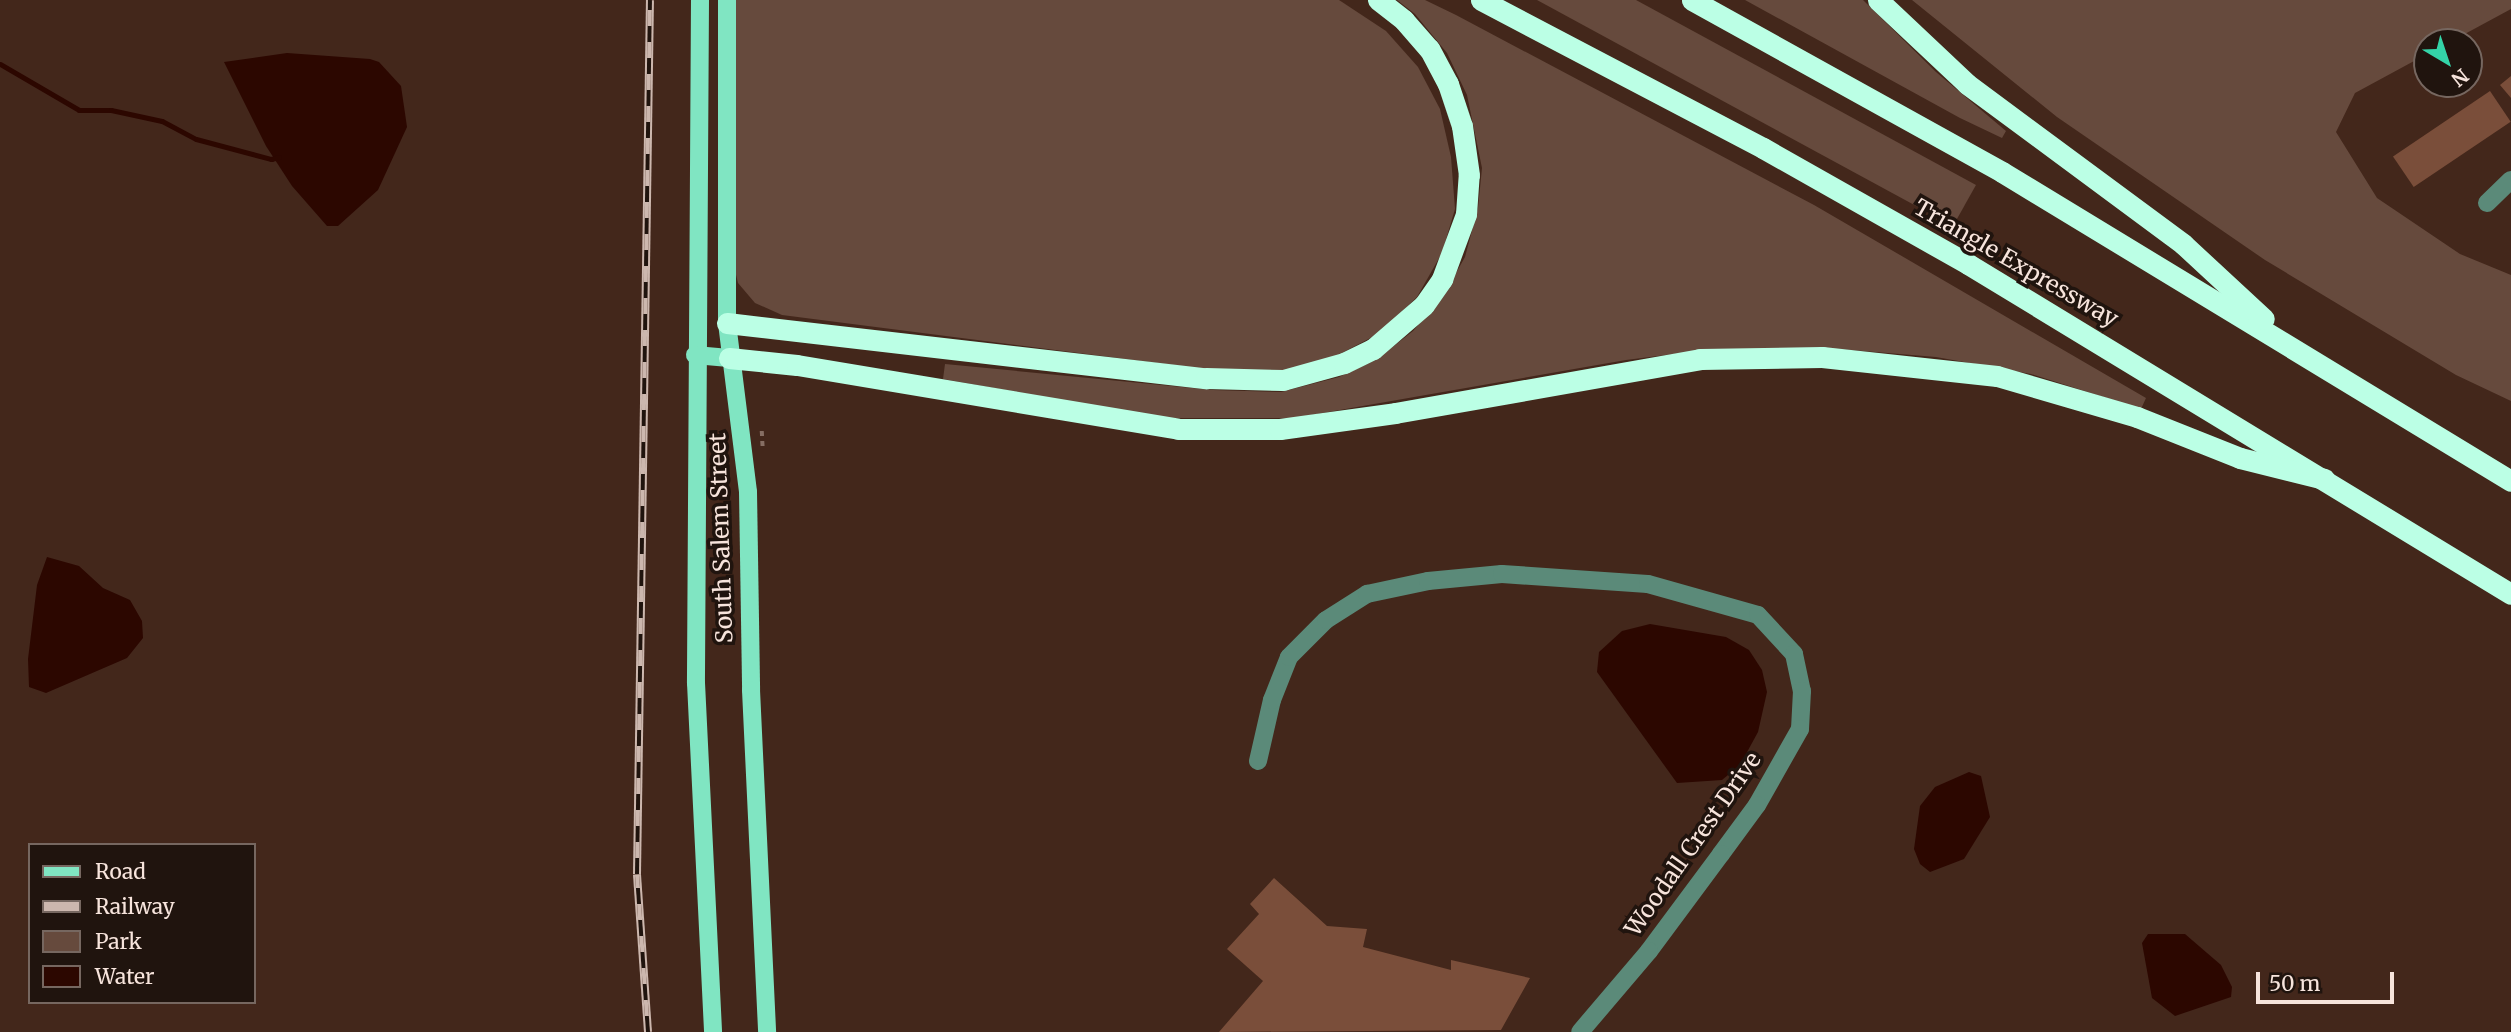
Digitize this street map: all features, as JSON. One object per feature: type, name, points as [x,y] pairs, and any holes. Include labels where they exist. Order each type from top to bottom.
[{"type":"highway","points":[[727,323],[1206,378],[1283,380],[1345,363],[1373,349],[1424,305],[1442,279],[1466,214],[1469,175],[1462,126],[1448,84],[1429,48],[1404,20],[1378,0]]},
{"type":"highway","name":"Triangle Expressway","points":[[1481,0],[1763,148],[1968,264],[2511,594]]},
{"type":"highway","points":[[1692,0],[2002,172],[2511,481]]},
{"type":"highway","points":[[1878,0],[1967,84],[2183,244],[2302,353]]},
{"type":"highway","points":[[729,358],[797,365],[1089,416],[1203,429],[1280,429],[1395,413],[1700,359],[1822,357],[1997,376],[2137,417],[2240,458],[2324,479]]},
{"type":"main road","name":"South Salem Street","points":[[700,0],[695,355],[696,683],[713,1032]]},
{"type":"main road","name":"South Salem Street","points":[[727,0],[727,323],[729,358],[748,492],[751,690],[767,1032]]},
{"type":"main road","points":[[696,322],[727,323]]},
{"type":"main road","points":[[695,355],[729,358]]},
{"type":"street","points":[[2487,203],[2511,180]]},
{"type":"street","name":"Woodall Crest Drive","points":[[1258,761],[1272,700],[1289,657],[1326,620],[1367,594],[1428,581],[1502,573],[1648,584],[1758,615],[1794,654],[1802,691],[1800,729],[1728,844],[1649,951],[1580,1032]]},
{"type":"green space","points":[[735,0],[1339,0],[1386,31],[1418,67],[1440,109],[1451,157],[1455,209],[1442,253],[1417,297],[1380,333],[1334,357],[1284,371],[1212,370],[782,315],[755,303],[738,283],[731,254]]},
{"type":"green space","points":[[1397,0],[1425,0],[1456,15],[1814,205],[2146,398],[2141,409],[2031,374],[1936,357],[1839,349],[1698,351],[1626,360],[1294,418],[1164,418],[943,379],[945,364],[1213,390],[1281,392],[1339,377],[1376,360],[1413,331],[1443,296],[1465,257],[1478,208],[1482,168],[1467,95],[1447,53],[1415,14]]},
{"type":"green space","points":[[1537,0],[1636,0],[1976,185],[1953,226]]},
{"type":"green space","points":[[1745,0],[1863,0],[1936,72],[2006,131],[2002,138],[1960,118]]},
{"type":"green space","points":[[1912,0],[2511,0],[2511,9],[2476,28],[2413,28],[2413,62],[2355,93],[2336,132],[2377,198],[2460,254],[2511,275],[2511,401],[2456,375],[2265,260],[2057,117]]},
{"type":"water","points":[[287,53],[370,59],[379,62],[401,86],[407,127],[378,190],[338,226],[327,226],[292,186],[266,146],[224,62]]},
{"type":"water","points":[[47,557],[79,566],[103,588],[130,600],[142,621],[143,638],[127,658],[46,693],[29,687],[28,659],[37,585]]},
{"type":"water","points":[[1650,624],[1726,637],[1749,650],[1762,670],[1767,692],[1758,732],[1740,765],[1722,780],[1677,783],[1597,672],[1599,652],[1622,631]]},
{"type":"water","points":[[1969,772],[1981,776],[1990,817],[1964,859],[1930,872],[1920,864],[1914,849],[1920,806],[1935,787]]},
{"type":"water","points":[[2148,934],[2185,934],[2221,965],[2232,987],[2231,997],[2175,1016],[2152,998],[2142,943]]},
{"type":"building","points":[[2511,76],[2511,98],[2500,85]]},
{"type":"building","points":[[2490,91],[2511,122],[2414,187],[2393,156]]},
{"type":"building","points":[[1274,878],[1327,926],[1367,929],[1363,947],[1451,970],[1451,960],[1530,978],[1501,1030],[1219,1032],[1263,981],[1227,949],[1259,914],[1250,904]]},
{"type":"waterway","points":[[0,64],[79,110],[111,110],[162,121],[196,139],[271,159],[279,157]]},
{"type":"railway","points":[[648,1032],[637,874],[650,0]]}]
